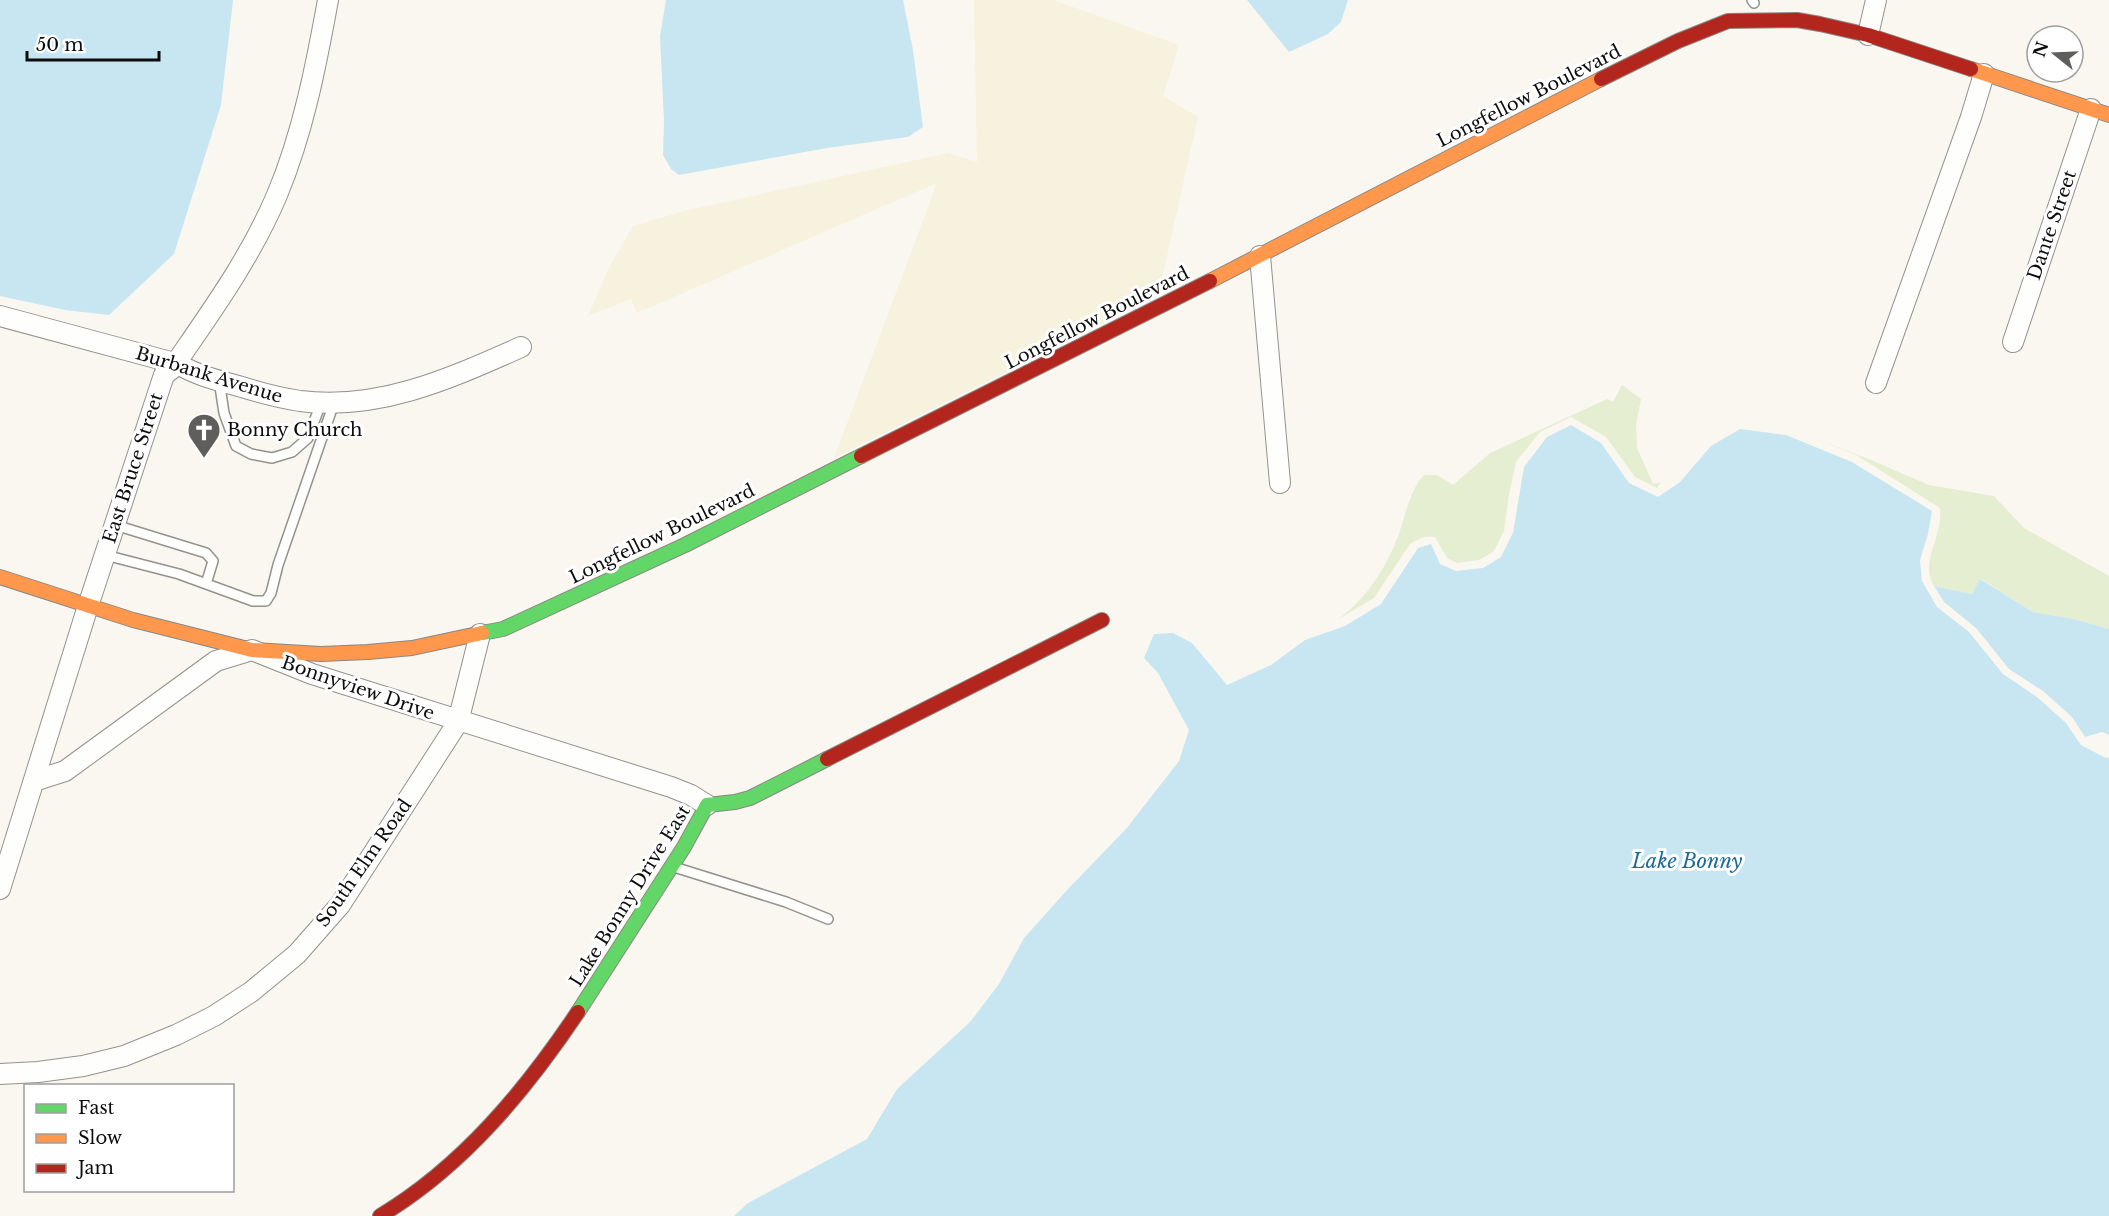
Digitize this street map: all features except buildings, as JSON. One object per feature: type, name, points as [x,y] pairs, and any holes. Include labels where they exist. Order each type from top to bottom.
[{"type":"street","name":"East Bruce Street","points":[[0,889],[88,606],[164,375],[178,364],[180,357],[225,293],[277,195],[303,120],[328,0]]},
{"type":"street","points":[[1868,35],[1876,0]]},
{"type":"street","points":[[1728,21],[1755,1]]},
{"type":"street","name":"Longfellow Boulevard","points":[[0,577],[88,606],[192,636],[252,650],[321,654],[368,652],[412,648],[502,629],[675,549],[1260,256],[1535,112],[1678,41],[1728,21],[1797,20],[1868,35],[2100,112]]},
{"type":"street","points":[[1876,383],[1971,117],[1984,74]]},
{"type":"street","name":"Dante Street","points":[[2013,342],[2100,112]]},
{"type":"street","points":[[1260,256],[1280,483]]},
{"type":"street","name":"Burbank Avenue","points":[[0,316],[178,364],[194,373],[272,396],[302,401],[378,399],[409,392],[448,379],[521,347]]},
{"type":"street","name":"Lake Bonny Drive East","points":[[380,1216],[443,1172],[497,1117],[541,1065],[615,957],[696,828],[707,805],[750,798],[1102,620]]},
{"type":"street","name":"South Elm Road","points":[[0,1074],[83,1066],[124,1056],[176,1035],[214,1016],[251,992],[297,954],[340,905],[458,722],[480,634]]},
{"type":"street","points":[[34,781],[65,771],[216,661],[252,650]]},
{"type":"street","name":"Bonnyview Drive","points":[[252,650],[312,674],[458,722],[670,787],[691,795],[707,805]]},
{"type":"lane","points":[[219,380],[224,413],[236,446],[251,454],[272,458],[292,452],[308,438],[328,402]]},
{"type":"lane","points":[[105,555],[179,574],[253,601],[266,602],[271,593],[328,402]]},
{"type":"lane","points":[[115,525],[206,553],[213,561],[206,584]]},
{"type":"lane","points":[[671,866],[786,902],[828,919]]},
{"type":"shaded area","points":[[974,0],[1054,0],[1179,45],[1163,96],[1198,117],[1158,296],[834,458],[937,183],[637,313],[631,299],[588,316],[609,268],[633,226],[684,211],[948,153],[977,162]]},
{"type":"green space","points":[[1622,385],[1641,399],[1636,425],[1637,448],[1653,484],[1661,482],[1657,488],[1635,477],[1606,437],[1571,417],[1540,432],[1516,462],[1504,531],[1494,551],[1479,560],[1457,563],[1447,558],[1435,537],[1419,539],[1410,544],[1374,598],[1337,620],[1356,604],[1380,573],[1397,539],[1411,497],[1424,475],[1437,475],[1453,485],[1490,453],[1607,399],[1613,402]]},
{"type":"green space","points":[[1812,437],[1871,460],[1929,485],[1994,496],[2024,528],[2109,576],[2109,629],[2074,619],[2033,612],[1981,579],[1972,594],[1934,586],[1929,567],[1939,528],[1940,508],[1856,455]]},
{"type":"water","points":[[0,0],[233,0],[221,105],[174,254],[109,315],[65,310],[0,296]]},
{"type":"water","points":[[666,0],[903,0],[913,50],[923,127],[908,137],[827,148],[679,175],[671,169],[663,155],[664,122],[660,36]]},
{"type":"water","points":[[1247,0],[1348,0],[1341,22],[1328,34],[1289,52]]},
{"type":"water","name":"Lake Bonny","points":[[1571,425],[1601,443],[1629,483],[1658,497],[1680,482],[1711,446],[1740,429],[1786,435],[1852,462],[1932,511],[1920,560],[1922,581],[1937,607],[1969,632],[2003,674],[2037,697],[2066,723],[2081,745],[2109,758],[2109,1216],[734,1216],[748,1203],[867,1139],[897,1089],[970,1022],[999,984],[1024,938],[1126,829],[1179,761],[1189,730],[1158,673],[1144,658],[1154,634],[1173,633],[1192,643],[1227,685],[1271,665],[1305,640],[1345,626],[1381,604],[1418,548],[1431,544],[1440,564],[1456,571],[1483,568],[1501,557],[1513,533],[1524,467],[1547,437]]},
{"type":"water","points":[[1980,579],[2033,612],[2074,619],[2109,629],[2109,735],[2102,732],[2085,737],[2072,717],[2043,691],[2009,669],[1976,628],[1944,602],[1934,586],[1972,594]]},
{"type":"traffic: fast","points":[[482,633],[503,629],[685,545],[861,456]]},
{"type":"traffic: fast","points":[[578,1012],[684,847],[707,805],[750,798],[827,759]]},
{"type":"traffic: slow","points":[[1971,69],[2109,115]]},
{"type":"traffic: slow","points":[[1210,281],[1601,79]]},
{"type":"traffic: slow","points":[[0,577],[133,620],[252,650],[321,654],[368,652],[412,648],[482,633]]},
{"type":"traffic: jam","points":[[1601,79],[1678,41],[1728,21],[1797,20],[1820,24],[1868,35],[1971,69]]},
{"type":"traffic: jam","points":[[861,456],[1210,281]]},
{"type":"traffic: jam","points":[[827,759],[1102,620]]},
{"type":"traffic: jam","points":[[380,1216],[438,1175],[465,1151],[514,1098],[578,1012]]},
{"type":"place","name":"Bonny Church","points":[[204,459]]}]
